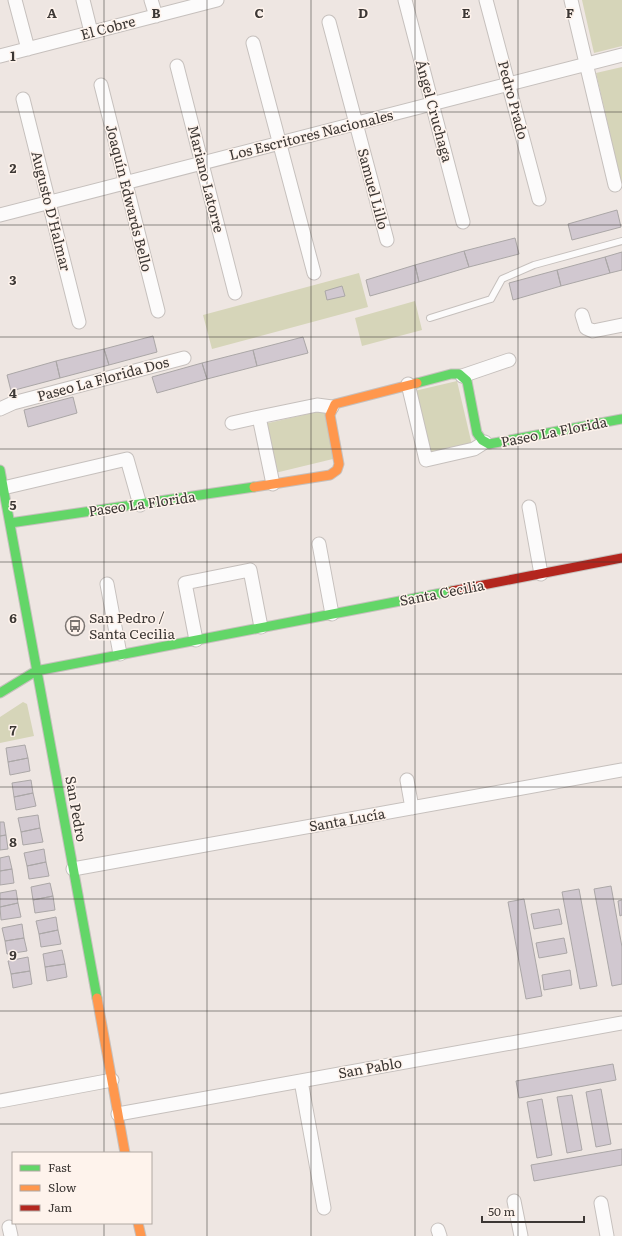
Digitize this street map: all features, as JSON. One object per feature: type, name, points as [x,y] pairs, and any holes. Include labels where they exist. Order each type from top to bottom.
[{"type":"street","points":[[15,0],[28,49]]},
{"type":"street","points":[[83,0],[91,32]]},
{"type":"street","points":[[152,0],[156,16]]},
{"type":"street","name":"El Cobre","points":[[0,56],[217,0]]},
{"type":"street","name":"Ángel Cruchaga","points":[[406,0],[463,222]]},
{"type":"street","name":"Pedro Prado","points":[[486,0],[539,199]]},
{"type":"street","points":[[571,0],[615,184]]},
{"type":"street","name":"Samuel Lillo","points":[[329,22],[387,240]]},
{"type":"street","points":[[253,43],[314,273]]},
{"type":"street","name":"Los Escritores Nacionales","points":[[0,215],[622,54]]},
{"type":"street","name":"Mariano Latorre","points":[[177,66],[235,293]]},
{"type":"street","name":"Joaquín Edwards Bello","points":[[101,85],[158,311]]},
{"type":"street","name":"Augusto D'Halmar","points":[[24,99],[79,322]]},
{"type":"street","points":[[582,315],[586,328],[593,332],[622,325]]},
{"type":"street","name":"Paseo La Florida Dos","points":[[0,409],[13,403],[184,358]]},
{"type":"street","points":[[232,423],[318,405],[332,407],[338,402],[408,384],[451,374],[462,376],[509,360]]},
{"type":"street","name":"Paseo La Florida","points":[[462,376],[469,385],[478,433],[486,442]]},
{"type":"street","name":"Paseo La Florida","points":[[408,384],[426,460],[474,449],[486,442],[497,443],[622,418]]},
{"type":"street","name":"Paseo La Florida","points":[[7,531],[140,505],[330,475],[337,470],[339,461],[330,415],[332,407]]},
{"type":"street","points":[[259,417],[274,484]]},
{"type":"street","points":[[3,488],[127,459],[140,505]]},
{"type":"street","name":"San Pedro","points":[[0,470],[7,531],[36,671],[125,1152]]},
{"type":"street","points":[[529,507],[541,574]]},
{"type":"street","points":[[319,544],[332,614]]},
{"type":"street","name":"Santa Cecilia","points":[[0,693],[36,671],[622,558]]},
{"type":"street","points":[[196,640],[185,583],[250,570],[261,627]]},
{"type":"street","points":[[107,584],[120,654]]},
{"type":"street","name":"Santa Lucía","points":[[73,869],[622,770]]},
{"type":"street","points":[[407,780],[412,808]]},
{"type":"street","name":"San Pablo","points":[[118,1114],[622,1023]]},
{"type":"street","points":[[0,1101],[112,1080]]},
{"type":"street","points":[[301,1081],[324,1208]]},
{"type":"street","points":[[514,1200],[521,1236]]},
{"type":"street","points":[[601,1203],[608,1236]]},
{"type":"street","points":[[138,1224],[141,1236]]},
{"type":"lane","points":[[430,318],[491,299],[502,278],[534,265],[622,241]]},
{"type":"green space","points":[[582,0],[622,0],[622,46],[594,53]]},
{"type":"green space","points":[[622,67],[622,186],[596,73]]},
{"type":"green space","points":[[359,273],[368,307],[212,349],[203,315]]},
{"type":"green space","points":[[415,301],[422,330],[362,346],[355,318]]},
{"type":"green space","points":[[457,381],[472,445],[421,457],[406,393]]},
{"type":"green space","points":[[325,410],[337,458],[275,473],[264,424]]},
{"type":"green space","points":[[23,702],[27,704],[34,736],[0,743],[0,717]]},
{"type":"building","points":[[617,210],[621,227],[572,240],[568,224]]},
{"type":"building","points":[[515,238],[519,254],[469,267],[464,251]]},
{"type":"building","points":[[464,251],[469,267],[419,282],[415,265]]},
{"type":"building","points":[[622,252],[622,270],[610,273],[605,257]]},
{"type":"building","points":[[605,257],[610,273],[561,286],[557,270]]},
{"type":"building","points":[[415,265],[419,282],[370,296],[366,280]]},
{"type":"building","points":[[557,270],[561,286],[513,300],[509,283]]},
{"type":"building","points":[[342,286],[345,296],[327,300],[325,291]]},
{"type":"building","points":[[153,336],[157,352],[109,365],[104,349]]},
{"type":"building","points":[[303,337],[308,353],[257,366],[253,350]]},
{"type":"building","points":[[104,349],[109,365],[60,378],[56,361]]},
{"type":"building","points":[[253,350],[257,366],[207,379],[202,363]]},
{"type":"building","points":[[56,361],[60,378],[11,391],[7,375]]},
{"type":"building","points":[[202,363],[207,379],[157,393],[152,377]]},
{"type":"building","points":[[73,397],[77,413],[28,427],[24,410]]},
{"type":"building","points":[[25,745],[28,758],[8,762],[6,748]]},
{"type":"building","points":[[28,758],[30,771],[10,775],[8,762]]},
{"type":"building","points":[[31,780],[33,793],[14,797],[12,783]]},
{"type":"building","points":[[33,793],[36,806],[16,810],[14,797]]},
{"type":"building","points":[[38,815],[40,828],[21,832],[18,818]]},
{"type":"building","points":[[0,822],[4,822],[6,835],[0,836]]},
{"type":"building","points":[[40,828],[43,842],[23,845],[21,832]]},
{"type":"building","points":[[6,835],[8,849],[0,850],[0,836]]},
{"type":"building","points":[[44,849],[46,862],[27,866],[24,853]]},
{"type":"building","points":[[9,856],[12,869],[0,871],[0,858]]},
{"type":"building","points":[[46,862],[49,876],[29,879],[27,866]]},
{"type":"building","points":[[12,869],[14,883],[0,885],[0,871]]},
{"type":"building","points":[[50,883],[53,896],[33,900],[31,887]]},
{"type":"building","points":[[611,886],[622,947],[622,984],[612,986],[594,889]]},
{"type":"building","points":[[579,889],[597,986],[580,989],[562,892]]},
{"type":"building","points":[[16,890],[18,903],[0,907],[0,893]]},
{"type":"building","points":[[53,896],[55,910],[35,913],[33,900]]},
{"type":"building","points":[[524,899],[542,996],[526,999],[508,902]]},
{"type":"building","points":[[622,900],[622,915],[620,916],[618,901]]},
{"type":"building","points":[[18,903],[21,917],[1,920],[0,907]]},
{"type":"building","points":[[559,909],[562,924],[534,929],[531,914]]},
{"type":"building","points":[[56,917],[58,930],[39,934],[36,921]]},
{"type":"building","points":[[22,924],[24,938],[5,941],[2,928]]},
{"type":"building","points":[[58,930],[61,944],[41,947],[39,934]]},
{"type":"building","points":[[24,938],[27,951],[7,954],[5,941]]},
{"type":"building","points":[[564,938],[567,953],[539,958],[536,943]]},
{"type":"building","points":[[62,950],[65,964],[45,967],[43,954]]},
{"type":"building","points":[[28,957],[30,971],[11,974],[8,961]]},
{"type":"building","points":[[65,964],[67,977],[47,981],[45,967]]},
{"type":"building","points":[[570,970],[572,985],[544,990],[542,975]]},
{"type":"building","points":[[30,971],[32,984],[13,988],[11,974]]},
{"type":"building","points":[[613,1064],[616,1080],[519,1098],[516,1081]]},
{"type":"building","points":[[601,1089],[611,1144],[596,1147],[586,1092]]},
{"type":"building","points":[[572,1095],[582,1150],[567,1153],[557,1097]]},
{"type":"building","points":[[542,1099],[552,1155],[537,1158],[527,1102]]},
{"type":"building","points":[[622,1149],[622,1165],[534,1181],[531,1165]]},
{"type":"traffic: fast","points":[[417,383],[451,374],[459,374],[467,381],[477,433],[482,440],[489,444],[622,419]]},
{"type":"traffic: fast","points":[[0,470],[97,998]]},
{"type":"traffic: fast","points":[[10,523],[254,487]]},
{"type":"traffic: fast","points":[[0,693],[36,671],[452,591]]},
{"type":"traffic: slow","points":[[254,487],[330,475],[337,470],[339,464],[330,415],[335,404],[417,383]]},
{"type":"traffic: slow","points":[[97,998],[125,1152]]},
{"type":"traffic: slow","points":[[138,1224],[141,1236]]},
{"type":"traffic: jam","points":[[452,591],[622,558]]},
{"type":"place","name":"San Pedro / Santa Cecilia","points":[[75,626]]}]
